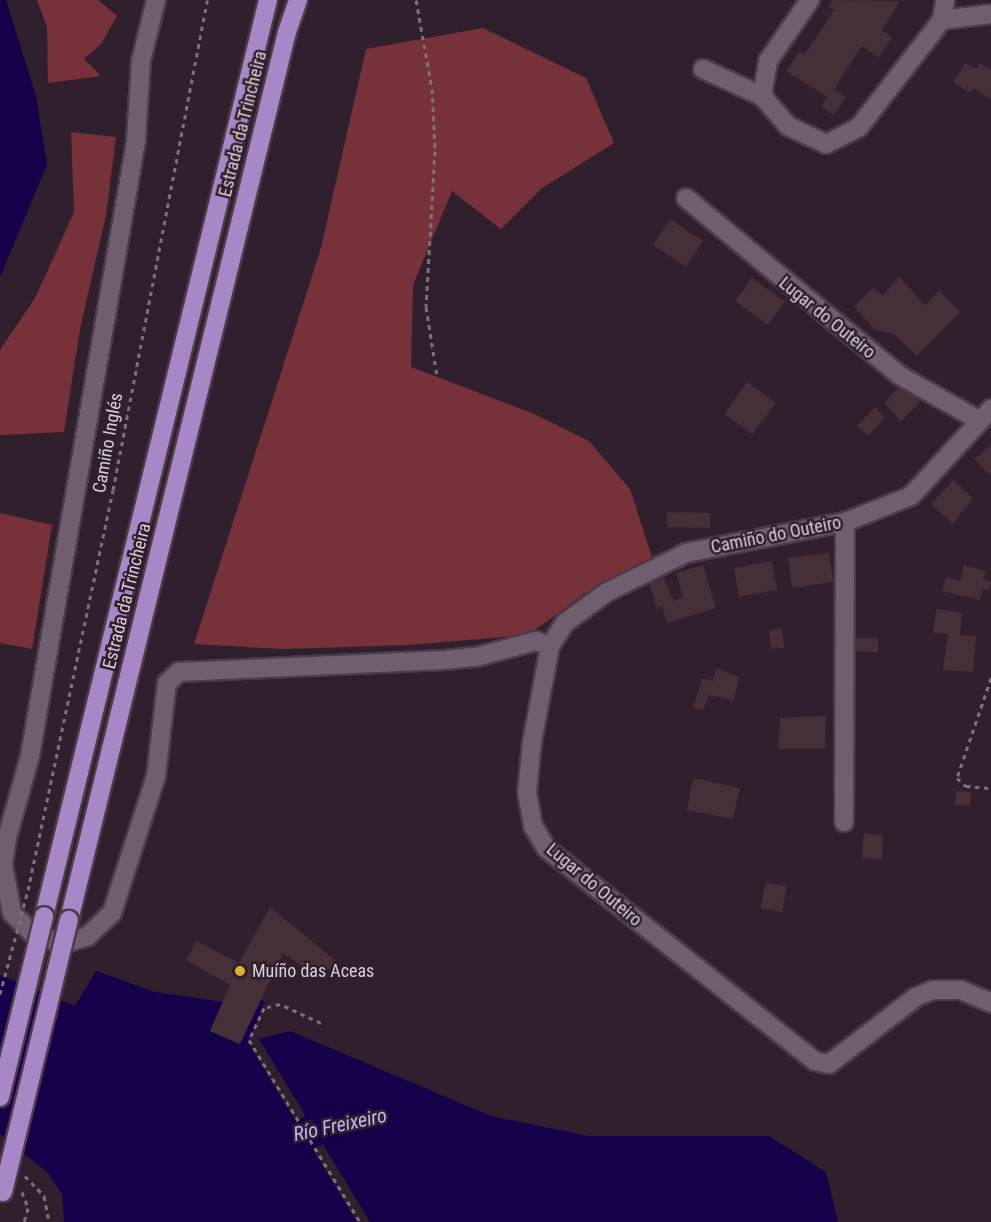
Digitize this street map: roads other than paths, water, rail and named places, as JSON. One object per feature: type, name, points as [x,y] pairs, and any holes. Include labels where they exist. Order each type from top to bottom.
[{"type":"highway","name":"Estrada da Trincheira","points":[[0,1097],[268,0]]},
{"type":"highway","name":"Estrada da Trincheira","points":[[2,1198],[298,0]]},
{"type":"street","points":[[156,0],[141,61],[134,153],[32,744],[4,855],[5,884],[12,913],[33,934],[54,941],[72,941],[88,936],[112,913],[156,776],[171,676],[195,669],[276,669],[476,657],[536,641],[550,646]]},
{"type":"street","points":[[762,96],[768,62],[810,0]]},
{"type":"street","points":[[703,69],[762,96],[788,126],[826,144],[859,127],[942,20],[945,0]]},
{"type":"street","points":[[942,20],[991,14]]},
{"type":"street","name":"Lugar do Outeiro","points":[[686,198],[899,375],[986,415]]},
{"type":"street","name":"Camiño do Outeiro","points":[[550,646],[565,623],[607,592],[686,553],[845,522],[911,496],[986,415]]},
{"type":"street","points":[[844,822],[845,522]]},
{"type":"street","name":"Lugar do Outeiro","points":[[550,646],[532,742],[527,792],[533,826],[546,848],[564,864],[822,1065],[829,1064],[916,997],[933,990],[948,987],[985,1000]]},
{"type":"water","points":[[0,0],[6,0],[36,96],[47,165],[0,277]]},
{"type":"water","points":[[96,971],[155,992],[223,1002],[210,1031],[239,1044],[261,1000],[265,1002],[248,1042],[357,1222],[64,1222],[62,1194],[48,1173],[0,1134],[0,975],[75,1006]]},
{"type":"water","points":[[290,1031],[491,1116],[588,1136],[769,1136],[826,1172],[838,1222],[370,1222],[259,1039]]},
{"type":"waterway","name":"Río Freixeiro","points":[[258,1139],[304,1136],[314,1129],[357,1121]]},
{"type":"place","name":"Muíño das Aceas","points":[[240,971]]}]
